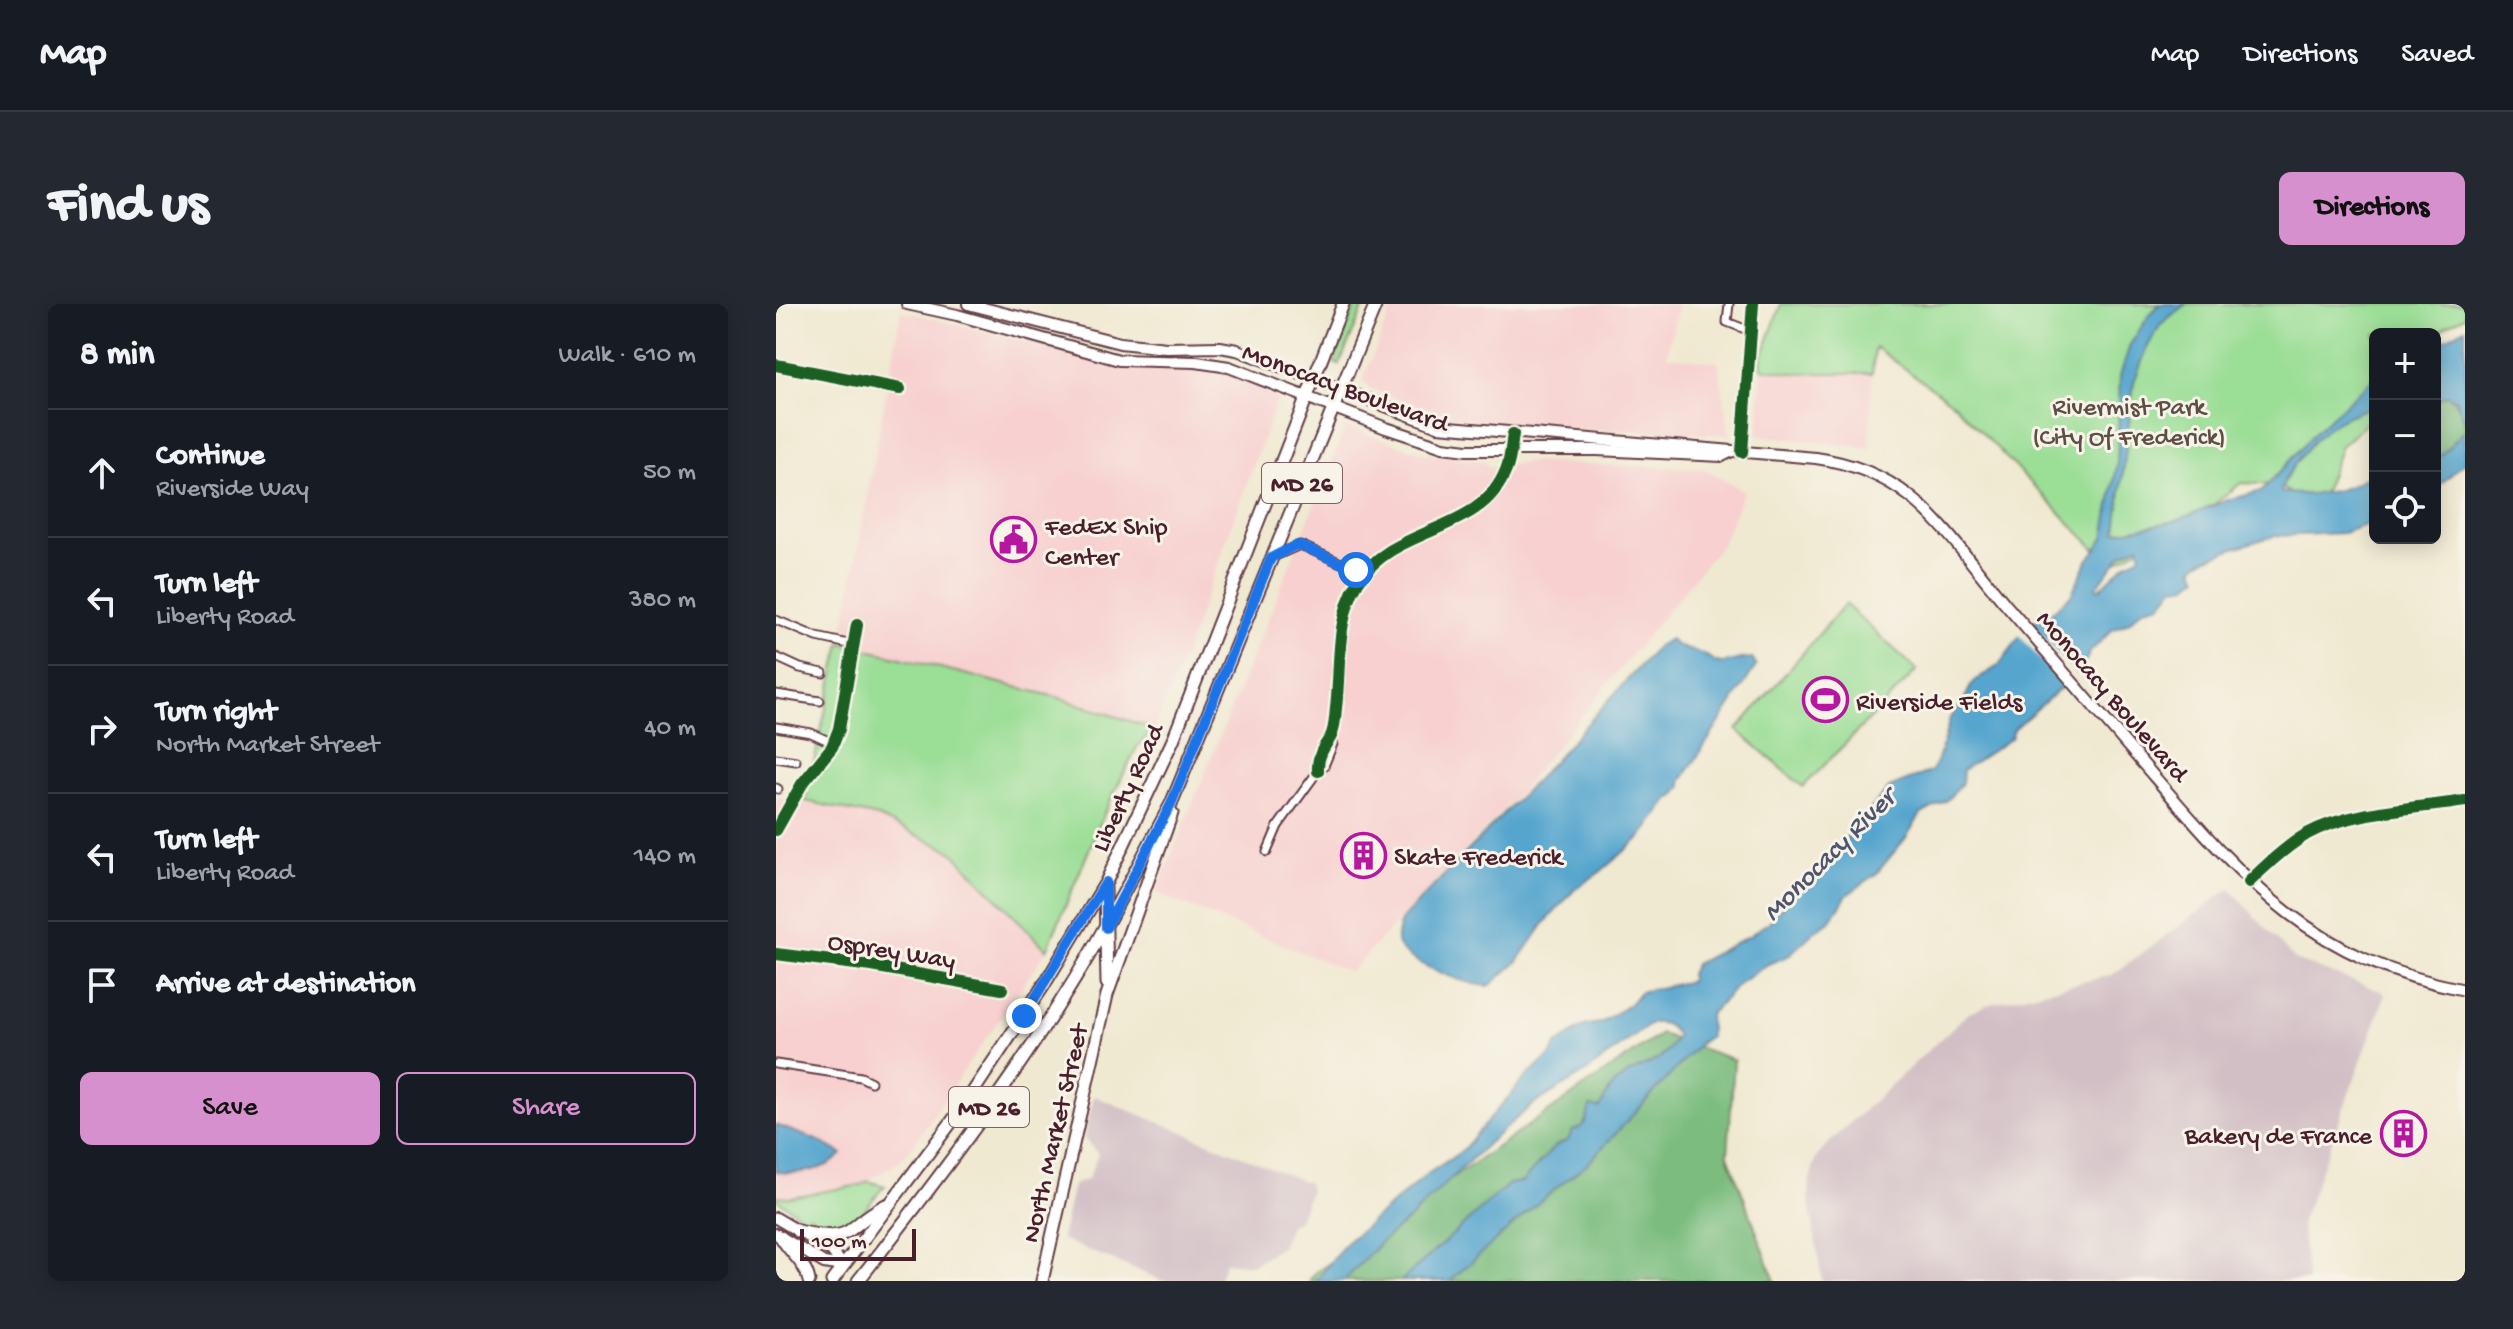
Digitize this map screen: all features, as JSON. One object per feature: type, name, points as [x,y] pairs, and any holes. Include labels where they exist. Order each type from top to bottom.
[{"type":"main road","name":"Monocacy Boulevard","points":[[907,304],[970,318],[1119,360],[1196,362],[1229,367],[1431,444],[1467,450],[1597,450],[1722,456],[1730,452]]},
{"type":"main road","name":"Monocacy Boulevard","points":[[968,304],[1120,343],[1237,350],[1432,425],[1835,460],[1873,472],[1898,485],[1920,503],[2249,882],[2304,926],[2336,945],[2392,970],[2465,990]]},
{"type":"main road","name":"Liberty Road","points":[[832,1281],[965,1104],[1024,1016],[1106,882],[1173,740],[1343,304]]},
{"type":"main road","name":"Liberty Road","points":[[862,1280],[1000,1093],[1106,928],[1171,804],[1376,304]]},
{"type":"main road","name":"North Market Street","points":[[1042,1281],[1107,995],[1150,868],[1172,817],[1171,804]]},
{"type":"main road","name":"North Market Street","points":[[1106,882],[1107,995]]},
{"type":"main road","points":[[797,1231],[832,1238],[845,1235],[869,1214],[890,1203]]},
{"type":"main road","points":[[776,1218],[832,1251],[843,1266],[862,1280]]},
{"type":"main road","points":[[779,1235],[824,1263],[843,1266]]},
{"type":"main road","points":[[779,1235],[790,1253],[804,1266],[809,1281]]},
{"type":"street","points":[[1729,304],[1727,322],[1750,331]]},
{"type":"street","points":[[1742,452],[1753,304]]},
{"type":"street","points":[[776,365],[900,389]]},
{"type":"street","points":[[1267,852],[1278,826],[1318,771],[1317,762],[1325,741],[1330,737],[1336,713],[1346,608],[1364,573],[1393,547],[1456,521],[1477,507],[1501,481],[1508,467],[1513,434]]},
{"type":"street","points":[[1271,558],[1300,545],[1364,573]]},
{"type":"street","points":[[776,620],[817,637],[853,645]]},
{"type":"street","points":[[776,830],[839,729],[857,625]]},
{"type":"street","points":[[776,657],[800,668],[823,673]]},
{"type":"street","points":[[776,694],[820,701]]},
{"type":"street","points":[[776,727],[811,733],[833,743]]},
{"type":"street","points":[[776,758],[796,761]]},
{"type":"street","points":[[2249,882],[2282,851],[2318,829],[2351,818],[2465,801]]},
{"type":"street","name":"Osprey Way","points":[[776,954],[872,966],[1002,989]]},
{"type":"street","points":[[776,1064],[861,1077],[871,1082]]},
{"type":"shaded area","points":[[1394,304],[1678,304],[1667,356],[1718,362],[1730,435],[1499,423],[1449,416],[1409,404],[1369,388],[1363,380]]},
{"type":"shaded area","points":[[901,311],[1113,363],[1215,370],[1271,390],[1278,398],[1190,640],[1154,729],[1060,698],[841,643]]},
{"type":"shaded area","points":[[1762,368],[1792,373],[1872,373],[1870,448],[1758,435]]},
{"type":"shaded area","points":[[1346,427],[1426,454],[1483,461],[1490,468],[1532,462],[1703,469],[1744,491],[1722,544],[1516,796],[1350,972],[1156,893]]},
{"type":"shaded area","points":[[776,798],[878,817],[951,851],[1047,950],[906,1155],[861,1185],[790,1197],[776,1196]]},
{"type":"shaded area","points":[[2230,889],[2295,960],[2383,992],[2385,996],[2301,1224],[2308,1281],[1822,1281],[1809,1198],[1810,1179],[1816,1158],[1830,1142],[1967,1014],[1986,1005],[2112,975]]},
{"type":"shaded area","points":[[1094,1096],[1308,1183],[1310,1191],[1298,1221],[1291,1223],[1281,1247],[1252,1265],[1225,1262],[1218,1281],[1163,1281],[1061,1239],[1073,1185],[1088,1179],[1098,1154],[1084,1138]]},
{"type":"green space","points":[[1356,304],[1365,304],[1339,365],[1334,363]]},
{"type":"green space","name":"Rivermist Park (City Of Frederick)","points":[[1781,304],[2465,304],[2465,316],[2441,331],[2441,328],[2369,328],[2369,420],[2341,446],[2322,497],[2298,498],[2278,485],[2241,483],[2217,502],[2111,565],[1953,403],[1875,347],[1872,373],[1792,373],[1762,368],[1761,359]]},
{"type":"green space","points":[[2447,395],[2455,402],[2465,431],[2441,455],[2441,400]]},
{"type":"green space","name":"Riverside Fields","points":[[1845,604],[1917,670],[1803,787],[1737,730]]},
{"type":"green space","points":[[841,643],[1060,698],[1154,729],[1137,747],[1106,809],[1047,950],[951,851],[878,817],[805,801]]},
{"type":"green space","points":[[1661,1034],[1734,1060],[1728,1155],[1775,1281],[1309,1281],[1315,1273]]},
{"type":"green space","points":[[868,1181],[885,1186],[855,1221],[839,1229],[813,1222],[814,1218],[810,1215],[805,1218],[776,1199],[776,1196],[790,1197],[861,1185]]},
{"type":"water","points":[[2160,304],[2186,304],[2161,324],[2148,346],[2134,382],[2116,532],[2176,521],[2225,501],[2262,491],[2317,430],[2369,382],[2369,408],[2327,429],[2295,465],[2281,492],[2332,492],[2356,483],[2369,474],[2369,523],[2344,533],[2274,536],[2205,559],[2193,567],[2198,577],[2185,587],[2175,586],[2161,604],[2144,608],[2129,622],[2112,630],[2090,652],[2080,671],[2014,729],[2011,738],[1963,770],[1962,783],[1947,800],[1921,814],[1876,874],[1847,895],[1831,920],[1788,956],[1768,964],[1740,983],[1709,1015],[1710,1036],[1589,1162],[1450,1281],[1401,1281],[1509,1184],[1522,1182],[1554,1147],[1568,1140],[1572,1131],[1585,1122],[1590,1106],[1600,1108],[1609,1091],[1622,1078],[1663,1055],[1677,1036],[1669,1027],[1652,1023],[1586,1072],[1531,1106],[1381,1242],[1344,1281],[1316,1281],[1346,1243],[1429,1173],[1462,1151],[1525,1078],[1551,1055],[1557,1044],[1586,1025],[1601,1023],[1631,1003],[1640,992],[1691,981],[1690,974],[1695,964],[1769,922],[1838,849],[1889,788],[1932,771],[1950,718],[1962,704],[1973,682],[1998,666],[2030,623],[2047,616],[2071,595],[2087,562],[2104,538],[2117,466],[2120,376],[2130,345]],"holes":[[[2139,545],[2141,556],[2126,563],[2099,590],[2096,588],[2122,554]]]},
{"type":"water","points":[[2465,328],[2465,422],[2456,400],[2447,395],[2441,398],[2441,342]]},
{"type":"water","points":[[2465,431],[2465,462],[2441,484],[2441,455]]},
{"type":"water","points":[[1670,639],[1682,648],[1718,662],[1749,658],[1756,666],[1681,782],[1682,786],[1641,837],[1575,889],[1543,925],[1518,961],[1489,986],[1441,973],[1406,954],[1397,940],[1404,917],[1537,779],[1659,645]]},
{"type":"water","points":[[776,1125],[819,1141],[842,1154],[829,1164],[811,1170],[793,1173],[776,1171]]},
{"type":"pier","points":[[2028,620],[2079,677],[2065,688],[2018,634]]},
{"type":"cycle path","points":[[1742,452],[1753,304]]},
{"type":"cycle path","points":[[776,365],[900,389]]},
{"type":"cycle path","points":[[1318,771],[1320,757],[1334,727],[1342,627],[1358,582],[1374,563],[1393,549],[1458,519],[1494,491],[1508,466],[1513,434]]},
{"type":"cycle path","points":[[776,830],[802,784],[832,747],[839,729],[857,625]]},
{"type":"cycle path","points":[[2249,882],[2291,844],[2324,826],[2363,815],[2465,801]]},
{"type":"cycle path","points":[[776,954],[872,966],[1002,989]]},
{"type":"place","name":"FedEx Ship Center","points":[[1014,540]]},
{"type":"place","name":"Riverside Fields","points":[[1825,700]]},
{"type":"place","name":"Skate Frederick","points":[[1363,855]]},
{"type":"place","name":"Bakery de France","points":[[2403,1134]]},
{"type":"route","points":[[1024,1016],[1106,882],[1106,928],[1171,804],[1271,558],[1300,545],[1356,570]]},
{"type":"water label","name":"Monocacy River","points":[[1827,853]]}]
